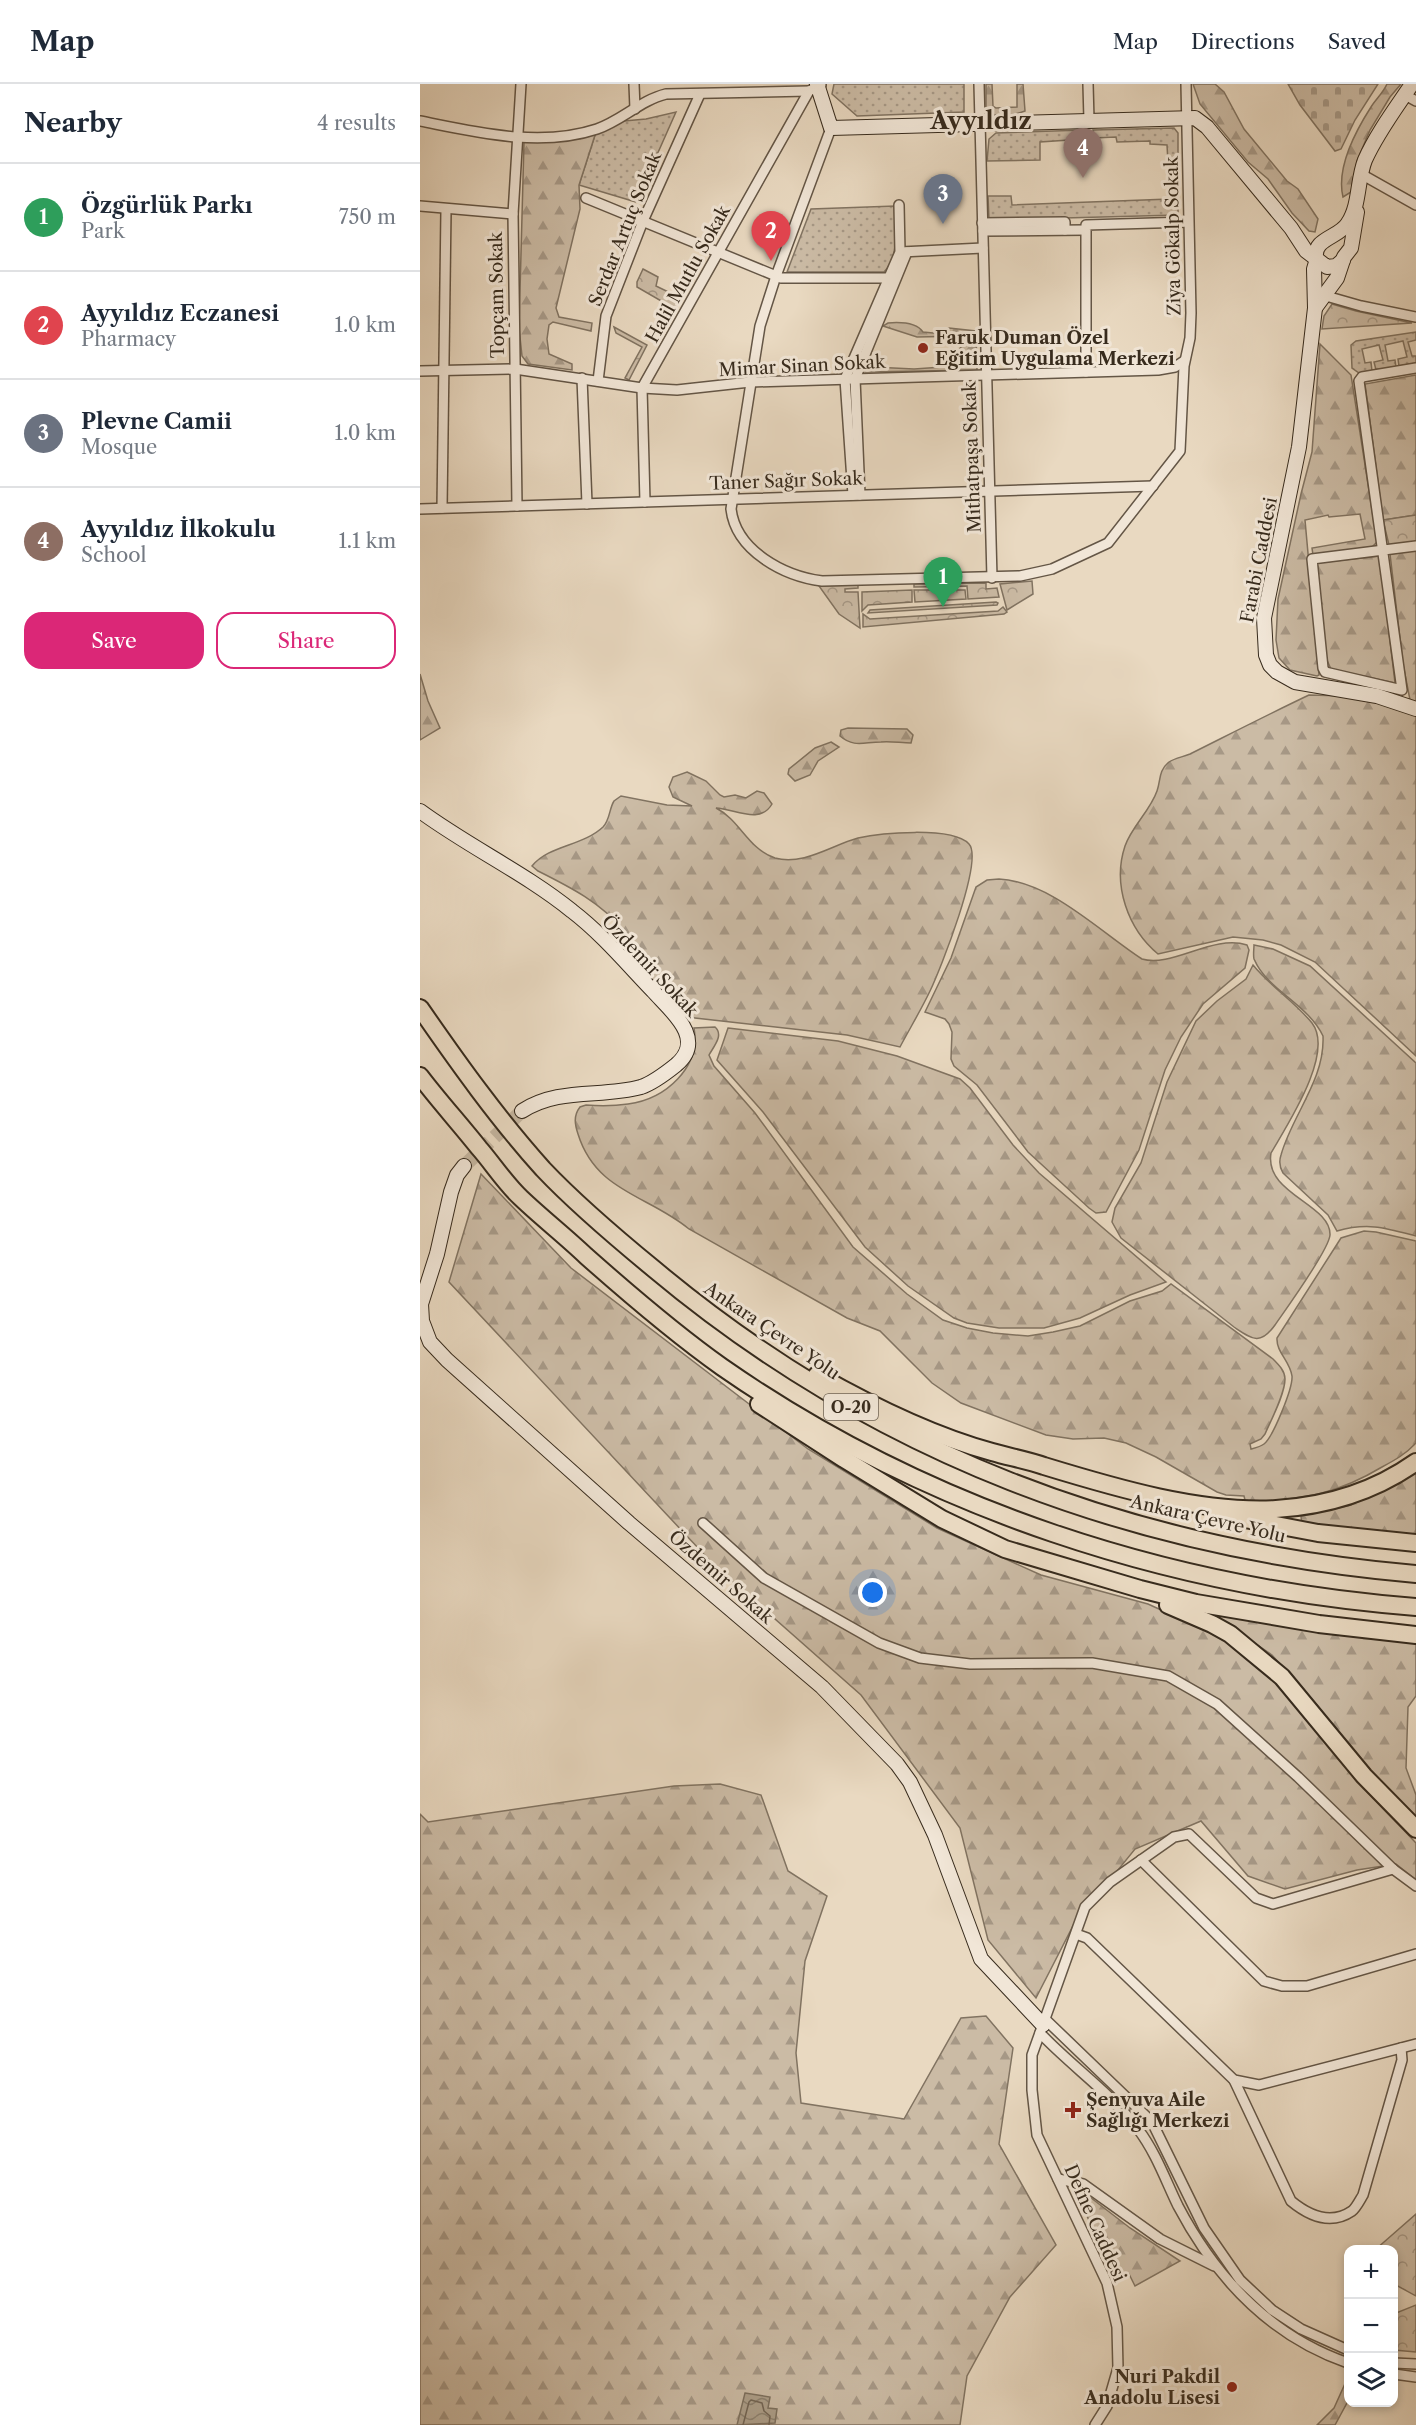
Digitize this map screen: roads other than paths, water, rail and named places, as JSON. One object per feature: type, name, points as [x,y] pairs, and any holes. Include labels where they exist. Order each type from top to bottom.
[{"type":"highway","name":"Ankara Çevre Yolu","points":[[420,1008],[523,1146],[563,1189],[603,1227],[678,1289],[748,1342],[817,1387],[902,1434],[979,1470],[1082,1509],[1167,1533],[1286,1557],[1416,1574]]},
{"type":"highway","name":"O-20","points":[[420,1076],[519,1196],[644,1306],[721,1366],[819,1427],[908,1474],[991,1510],[1080,1543],[1153,1564],[1286,1592],[1416,1607]]},
{"type":"highway","points":[[519,1196],[576,1257],[694,1359],[790,1425],[863,1471],[942,1519],[1005,1549],[1177,1608],[1230,1634],[1282,1677],[1364,1776],[1416,1829]]},
{"type":"highway","points":[[603,1227],[820,1377],[867,1401],[990,1452],[1208,1511],[1266,1524],[1318,1533],[1416,1543]]},
{"type":"highway","points":[[1120,1488],[1204,1505],[1282,1509],[1342,1498],[1388,1479],[1416,1462]]},
{"type":"highway","points":[[1005,1549],[1196,1603],[1319,1624],[1416,1635]]},
{"type":"street","name":"Topçam Sokak","points":[[517,506],[513,214],[521,84]]},
{"type":"street","points":[[634,84],[635,110]]},
{"type":"street","name":"Mithatpaşa Sokak","points":[[979,84],[992,578]]},
{"type":"street","points":[[1088,84],[1089,120]]},
{"type":"street","name":"Ziya Gökalp Sokak","points":[[1156,483],[1181,448],[1184,361],[1190,338],[1186,84]]},
{"type":"street","points":[[420,121],[519,137],[589,131],[608,125],[666,94],[817,86],[831,128],[776,276],[760,326],[747,385],[729,495],[650,497],[647,396],[693,394],[747,385]]},
{"type":"street","name":"Halil Mutlu Sokak","points":[[642,388],[817,86]]},
{"type":"street","points":[[1318,299],[1337,278],[1354,239],[1361,174],[1372,146],[1411,93]]},
{"type":"street","name":"Serdar Artuç Sokak","points":[[598,381],[606,316],[699,94]]},
{"type":"street","points":[[831,128],[1195,118],[1207,127],[1291,228],[1306,251],[1324,266],[1332,267],[1344,259]]},
{"type":"street","points":[[1361,174],[1416,205]]},
{"type":"street","points":[[1317,258],[1316,249],[1342,231],[1349,222],[1359,189]]},
{"type":"street","points":[[586,198],[781,278],[888,278]]},
{"type":"street","points":[[850,379],[904,252],[899,205]]},
{"type":"street","points":[[420,206],[513,214]]},
{"type":"street","points":[[442,508],[446,210]]},
{"type":"street","points":[[983,227],[1065,230],[1188,222]]},
{"type":"street","points":[[1086,372],[1087,227]]},
{"type":"street","points":[[1291,228],[1305,238],[1341,244],[1344,259]]},
{"type":"street","points":[[904,252],[983,248]]},
{"type":"street","points":[[857,495],[850,379],[888,278],[904,252]]},
{"type":"street","name":"Farabi Caddesi","points":[[1317,258],[1314,269],[1318,299],[1299,447],[1264,618],[1266,656],[1270,665],[1277,672],[1295,682],[1377,696],[1416,709]]},
{"type":"street","points":[[1318,299],[1416,317]]},
{"type":"street","name":"Mimar Sinan Sokak","points":[[420,371],[515,369],[642,388],[693,390],[850,379],[1158,370],[1175,367],[1184,361]]},
{"type":"street","points":[[1416,368],[1366,376],[1359,381],[1383,550],[1402,690],[1330,674],[1323,668],[1312,559],[1383,550],[1416,546]]},
{"type":"street","points":[[582,378],[587,504]]},
{"type":"street","points":[[747,385],[732,516],[738,531],[748,543],[774,565],[797,576],[822,581],[992,578],[1020,576],[1052,569],[1094,551],[1112,539],[1156,483],[1160,485],[1112,545],[1074,565],[1041,577],[1002,582],[819,585],[790,579],[771,570],[774,565]]},
{"type":"street","points":[[642,388],[645,502]]},
{"type":"street","name":"Taner Sağır Sokak","points":[[420,509],[990,491],[1156,483]]},
{"type":"street","name":"Özdemir Sokak","points":[[420,811],[573,911],[630,966],[686,1029],[689,1044],[683,1058],[649,1083],[632,1088],[558,1096],[535,1103],[522,1111]]},
{"type":"street","name":"Özdemir Sokak","points":[[464,1166],[457,1175],[451,1192],[437,1254],[422,1293],[422,1321],[430,1342],[447,1360],[629,1523],[822,1687],[897,1764],[910,1782],[932,1826],[981,1959],[1043,2026]]},
{"type":"street","points":[[703,1523],[764,1578],[879,1643],[920,1658],[969,1664],[1092,1663],[1168,1676],[1217,1704],[1298,1777],[1393,1869],[1416,1886]]},
{"type":"street","name":"Defne Caddesi","points":[[1095,2425],[1107,2406],[1118,2368],[1117,2327],[1107,2283],[1037,2135],[1032,2090],[1032,2055],[1085,1907],[1110,1882],[1141,1860],[1174,1837],[1189,1834],[1256,1898],[1273,1904],[1393,1869]]},
{"type":"street","points":[[1141,1860],[1264,1980],[1282,1986],[1307,1986],[1416,1954]]},
{"type":"street","points":[[1076,1934],[1087,1938],[1234,2079],[1291,2201],[1307,2214],[1329,2218],[1353,2210],[1363,2195],[1402,2060],[1401,2048]]},
{"type":"street","points":[[1043,2026],[1137,2127],[1156,2154],[1178,2205],[1207,2254],[1235,2290],[1267,2319],[1304,2345],[1344,2361]]},
{"type":"street","points":[[1043,2026],[1152,2122],[1204,2228],[1240,2280],[1272,2310],[1301,2329],[1344,2348]]},
{"type":"street","points":[[1234,2079],[1259,2085],[1416,2044]]},
{"type":"street","points":[[1058,2179],[1083,2184],[1161,2239],[1217,2267]]},
{"type":"street","points":[[1398,2363],[1416,2364]]},
{"type":"street","points":[[1398,2374],[1416,2376]]},
{"type":"water","points":[[745,2393],[770,2397],[768,2408],[777,2409],[775,2423],[737,2425]]},
{"type":"tunnel","points":[[464,1166],[522,1111]]},
{"type":"place","name":"Ayyıldız İlkokulu","points":[[1083,178]]},
{"type":"place","name":"Plevne Camii","points":[[943,224]]},
{"type":"place","name":"Ayyıldız Eczanesi","points":[[771,261]]},
{"type":"place","name":"Faruk Duman Özel Eğitim Uygulama Merkezi","points":[[923,348]]},
{"type":"place","name":"Özgürlük Parkı","points":[[943,607]]},
{"type":"place","name":"Şenyuva Aile Sağlığı Merkezi","points":[[1073,2110]]},
{"type":"place","name":"Nuri Pakdil Anadolu Lisesi","points":[[1232,2387]]},
{"type":"district","name":"Ayyıldız","points":[[981,120]]}]
